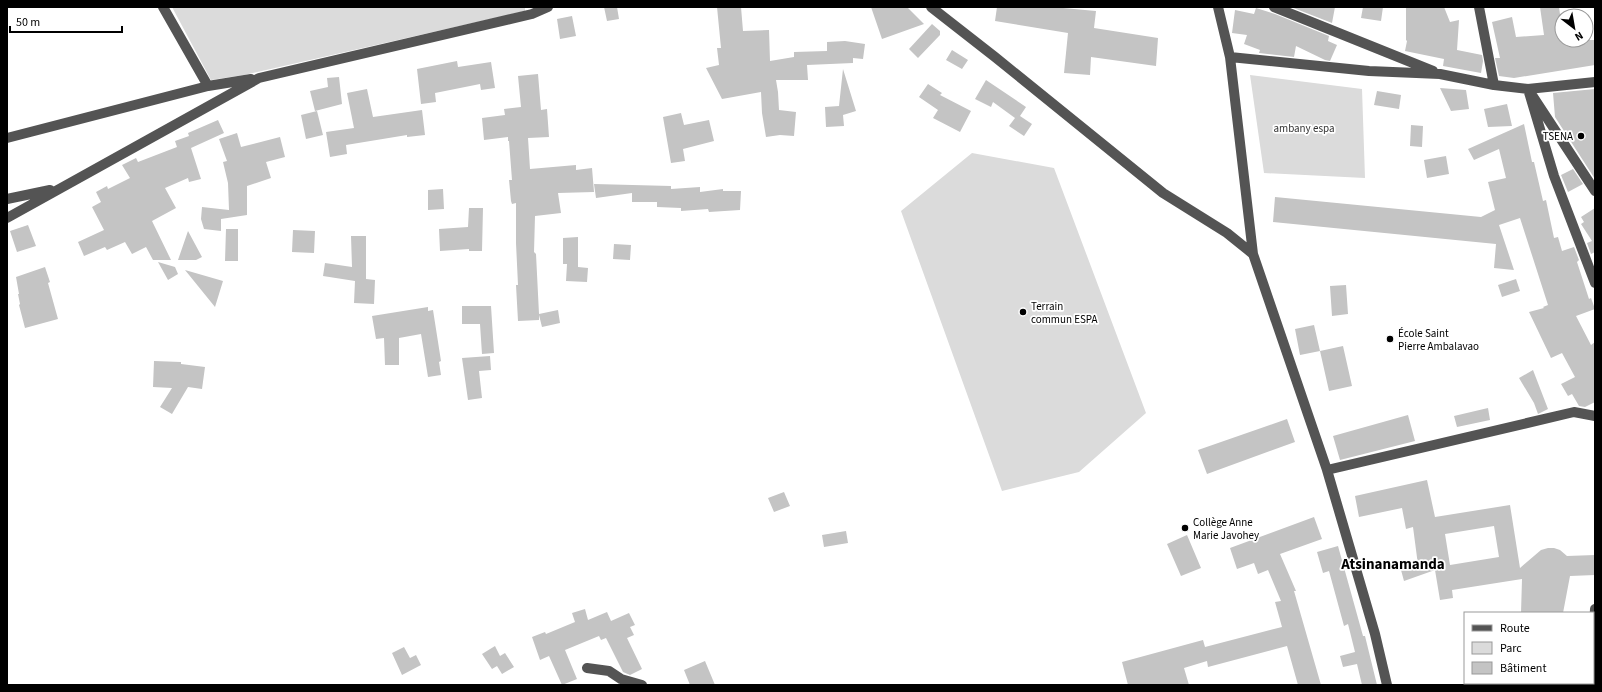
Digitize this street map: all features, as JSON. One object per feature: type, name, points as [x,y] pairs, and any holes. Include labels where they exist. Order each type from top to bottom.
[{"type":"street","points":[[163,7],[208,86]]},
{"type":"street","points":[[7,138],[208,86],[259,78],[532,14],[548,7]]},
{"type":"street","points":[[931,7],[995,56],[1163,193],[1227,233],[1253,254]]},
{"type":"street","points":[[1218,7],[1230,57],[1253,254],[1327,470],[1375,634],[1387,685]]},
{"type":"street","points":[[1274,7],[1440,74]]},
{"type":"street","points":[[1479,7],[1494,85]]},
{"type":"street","points":[[1230,57],[1369,71],[1440,74],[1494,85],[1528,89],[1595,82]]},
{"type":"street","points":[[7,218],[259,78]]},
{"type":"street","points":[[1528,89],[1595,191]]},
{"type":"street","points":[[1528,89],[1554,176],[1595,283]]},
{"type":"street","points":[[7,199],[60,188]]},
{"type":"street","points":[[1327,470],[1574,412],[1595,416]]},
{"type":"street","points":[[1594,628],[1595,609]]},
{"type":"street","points":[[587,668],[609,670],[621,679],[642,685]]},
{"type":"green space","points":[[172,7],[525,7],[525,11],[244,75],[211,80]]},
{"type":"green space","name":"ambany espa","points":[[1250,75],[1362,89],[1365,178],[1264,173]]},
{"type":"green space","name":"Terrain commun ESPA","points":[[972,153],[1054,168],[1146,413],[1079,472],[1002,491],[901,211]]},
{"type":"building","points":[[604,7],[617,7],[619,19],[607,21]]},
{"type":"building","points":[[717,7],[741,7],[743,31],[769,30],[770,61],[794,57],[794,52],[827,51],[827,42],[845,41],[865,44],[863,59],[853,58],[853,63],[807,65],[808,80],[776,80],[779,110],[796,112],[794,136],[780,135],[766,137],[762,113],[761,92],[722,99],[706,68],[719,65],[717,48],[721,48]]},
{"type":"building","points":[[871,7],[907,7],[924,24],[882,39]]},
{"type":"building","points":[[997,7],[1052,7],[1096,11],[1094,28],[1158,38],[1156,66],[1091,57],[1090,75],[1064,73],[1068,33],[995,21]]},
{"type":"building","points":[[1291,7],[1335,7],[1332,23]]},
{"type":"building","points":[[1363,7],[1383,7],[1381,21],[1361,18]]},
{"type":"building","points":[[1406,7],[1444,7],[1450,22],[1459,20],[1457,50],[1482,55],[1483,61],[1481,73],[1443,66],[1444,59],[1405,51],[1407,41]]},
{"type":"building","points":[[1540,7],[1559,7],[1554,8],[1554,48],[1594,48],[1595,40],[1595,65],[1514,78],[1499,76],[1495,58],[1500,58],[1492,22],[1512,17],[1516,37],[1544,35]]},
{"type":"building","points":[[1256,8],[1275,14],[1329,36],[1328,41],[1337,45],[1330,61],[1296,46],[1294,57],[1259,53],[1260,50],[1244,44],[1247,35],[1232,33],[1235,10],[1254,14]]},
{"type":"building","points":[[572,16],[576,36],[560,39],[557,19]]},
{"type":"building","points":[[932,24],[940,31],[940,35],[918,58],[909,49]]},
{"type":"building","points":[[952,50],[968,60],[962,69],[946,60]]},
{"type":"building","points":[[457,61],[458,67],[491,62],[495,88],[481,90],[480,84],[435,93],[436,102],[421,104],[417,69]]},
{"type":"building","points":[[843,69],[856,111],[843,115],[844,126],[826,127],[825,107],[839,106]]},
{"type":"building","points":[[538,74],[541,110],[547,109],[549,137],[528,138],[530,169],[576,165],[576,170],[592,168],[594,192],[558,193],[561,213],[535,216],[534,252],[536,254],[539,314],[558,310],[560,323],[542,327],[539,315],[539,320],[518,321],[516,285],[518,285],[516,203],[512,204],[511,201],[509,180],[512,180],[509,141],[508,137],[484,140],[482,118],[505,115],[504,109],[521,107],[518,76]]},
{"type":"building","points":[[339,77],[342,104],[315,111],[310,91],[328,87],[327,78]]},
{"type":"building","points":[[986,80],[1026,107],[1020,116],[1032,124],[1024,136],[1009,126],[1015,118],[993,102],[991,107],[975,99]]},
{"type":"building","points":[[928,84],[942,93],[940,95],[971,111],[960,132],[933,118],[938,110],[919,97]]},
{"type":"building","points":[[1440,88],[1466,90],[1469,109],[1451,111]]},
{"type":"building","points":[[367,89],[373,117],[422,110],[425,135],[407,137],[407,135],[346,145],[347,154],[330,157],[326,132],[354,128],[347,93]]},
{"type":"building","name":"TSENA","points":[[1595,89],[1595,179],[1555,117],[1553,93]]},
{"type":"building","points":[[1377,91],[1401,95],[1399,109],[1374,105]]},
{"type":"building","points":[[1507,104],[1512,126],[1488,127],[1484,109]]},
{"type":"building","points":[[317,111],[323,135],[306,139],[301,115]]},
{"type":"building","points":[[681,113],[684,125],[709,120],[714,141],[683,149],[685,161],[671,163],[663,117]]},
{"type":"building","points":[[218,120],[224,133],[191,148],[201,179],[189,182],[188,178],[165,188],[176,208],[152,221],[171,260],[153,260],[146,247],[132,254],[125,242],[107,250],[105,247],[84,256],[78,242],[104,230],[92,207],[101,202],[96,192],[107,186],[108,189],[130,178],[122,165],[136,158],[138,162],[177,147],[175,141],[189,136],[188,133]]},
{"type":"building","points":[[1524,124],[1532,162],[1534,162],[1543,201],[1546,200],[1554,238],[1558,237],[1562,251],[1574,247],[1579,260],[1577,262],[1589,299],[1591,298],[1595,309],[1576,316],[1591,345],[1595,342],[1595,402],[1585,407],[1579,406],[1572,394],[1568,396],[1561,384],[1575,377],[1562,353],[1551,358],[1529,312],[1544,308],[1543,307],[1548,305],[1520,218],[1499,225],[1514,270],[1494,268],[1496,244],[1273,222],[1275,197],[1481,217],[1495,210],[1488,182],[1506,178],[1499,149],[1474,160],[1468,149]]},
{"type":"building","points":[[1411,125],[1423,126],[1422,147],[1410,146]]},
{"type":"building","points":[[237,133],[241,147],[280,137],[285,157],[266,162],[271,178],[247,186],[247,215],[221,219],[221,231],[204,229],[201,219],[202,207],[229,210],[228,183],[223,162],[227,161],[219,139]]},
{"type":"building","points":[[1446,156],[1449,174],[1427,178],[1424,160]]},
{"type":"building","points":[[1573,169],[1583,184],[1568,192],[1561,175]]},
{"type":"building","points":[[594,184],[671,186],[671,189],[700,187],[700,192],[723,189],[723,191],[741,191],[740,210],[709,212],[708,209],[681,211],[681,208],[657,207],[657,202],[632,202],[632,193],[596,198]]},
{"type":"building","points":[[443,189],[444,209],[428,210],[428,190]]},
{"type":"building","points":[[469,208],[483,208],[482,251],[469,251],[469,249],[440,251],[439,229],[468,227]]},
{"type":"building","points":[[1595,208],[1595,252],[1591,254],[1587,243],[1592,241],[1581,224],[1584,222],[1581,217]]},
{"type":"building","points":[[28,225],[36,246],[17,252],[10,231]]},
{"type":"building","points":[[226,229],[238,229],[238,261],[225,261]]},
{"type":"building","points":[[293,230],[315,231],[314,253],[292,252]]},
{"type":"building","points":[[188,231],[202,257],[196,260],[178,260]]},
{"type":"building","points":[[351,236],[366,236],[366,279],[375,280],[374,304],[354,303],[355,281],[323,276],[325,263],[352,267]]},
{"type":"building","points":[[578,237],[578,267],[588,268],[587,282],[566,281],[567,264],[563,264],[563,238]]},
{"type":"building","points":[[614,244],[631,245],[630,260],[613,259]]},
{"type":"building","points":[[158,262],[175,267],[178,274],[168,280]]},
{"type":"building","points":[[45,267],[50,282],[48,283],[58,319],[25,328],[19,305],[16,277]]},
{"type":"building","points":[[185,270],[223,281],[215,307]]},
{"type":"building","points":[[1516,279],[1520,291],[1502,297],[1498,285]]},
{"type":"building","points":[[1346,285],[1348,314],[1332,316],[1330,286]]},
{"type":"building","points":[[462,306],[491,306],[494,353],[482,354],[480,324],[462,324]]},
{"type":"building","points":[[428,307],[428,311],[433,310],[441,361],[439,362],[441,375],[428,377],[421,334],[399,338],[399,365],[385,365],[384,338],[376,339],[372,316]]},
{"type":"building","points":[[1314,325],[1320,351],[1300,355],[1295,329]]},
{"type":"building","points":[[1343,346],[1352,386],[1329,391],[1320,351]]},
{"type":"building","points":[[490,356],[491,370],[479,371],[482,398],[468,400],[462,358]]},
{"type":"building","points":[[154,361],[181,362],[181,364],[205,367],[202,389],[188,387],[172,414],[160,407],[172,388],[153,387]]},
{"type":"building","points":[[1533,370],[1548,409],[1538,414],[1534,403],[1519,378]]},
{"type":"building","points":[[1488,408],[1490,420],[1457,427],[1454,416]]},
{"type":"building","points":[[1408,415],[1415,441],[1340,460],[1333,436]]},
{"type":"building","points":[[1287,419],[1295,442],[1207,474],[1198,450]]},
{"type":"building","points":[[1427,480],[1435,517],[1510,505],[1520,568],[1541,550],[1554,548],[1560,550],[1567,556],[1595,555],[1595,575],[1570,576],[1563,612],[1521,612],[1522,579],[1452,590],[1453,598],[1440,600],[1435,570],[1404,581],[1401,570],[1418,565],[1413,527],[1406,529],[1402,508],[1359,517],[1355,496]],"holes":[[[1494,526],[1499,557],[1450,565],[1445,534]]]},
{"type":"building","points":[[784,492],[790,506],[774,512],[768,498]]},
{"type":"building","points":[[1314,517],[1322,539],[1280,554],[1296,591],[1294,591],[1321,685],[1298,685],[1287,646],[1208,667],[1207,661],[1184,668],[1189,685],[1128,685],[1122,662],[1203,640],[1205,647],[1282,627],[1275,602],[1281,601],[1268,570],[1258,574],[1254,563],[1237,569],[1230,548]]},
{"type":"building","points":[[846,531],[848,543],[824,547],[822,535]]},
{"type":"building","points":[[1187,535],[1201,568],[1181,576],[1167,544]]},
{"type":"building","points":[[1338,546],[1363,636],[1365,636],[1377,685],[1362,685],[1357,664],[1343,667],[1340,656],[1355,652],[1348,624],[1344,626],[1329,571],[1323,573],[1317,552]]},
{"type":"building","points":[[585,609],[588,620],[607,612],[611,621],[629,613],[635,625],[630,627],[634,635],[627,638],[642,669],[630,675],[623,672],[606,638],[601,640],[599,636],[565,650],[577,679],[562,685],[549,656],[540,660],[532,637],[545,632],[546,634],[575,622],[572,613]]},
{"type":"building","points":[[495,646],[500,656],[505,653],[514,667],[502,674],[497,666],[492,669],[482,654]]},
{"type":"building","points":[[404,647],[410,658],[416,655],[421,665],[402,675],[392,653]]},
{"type":"building","points":[[705,661],[715,685],[690,685],[684,670]]},
{"type":"place","name":"TSENA","points":[[1581,136]]},
{"type":"place","name":"Terrain commun ESPA","points":[[1023,312]]},
{"type":"place","name":"École Saint Pierre Ambalavao","points":[[1390,339]]},
{"type":"place","name":"Collège Anne Marie Javohey","points":[[1185,528]]},
{"type":"district","name":"Atsinanamanda","points":[[1393,564]]}]
